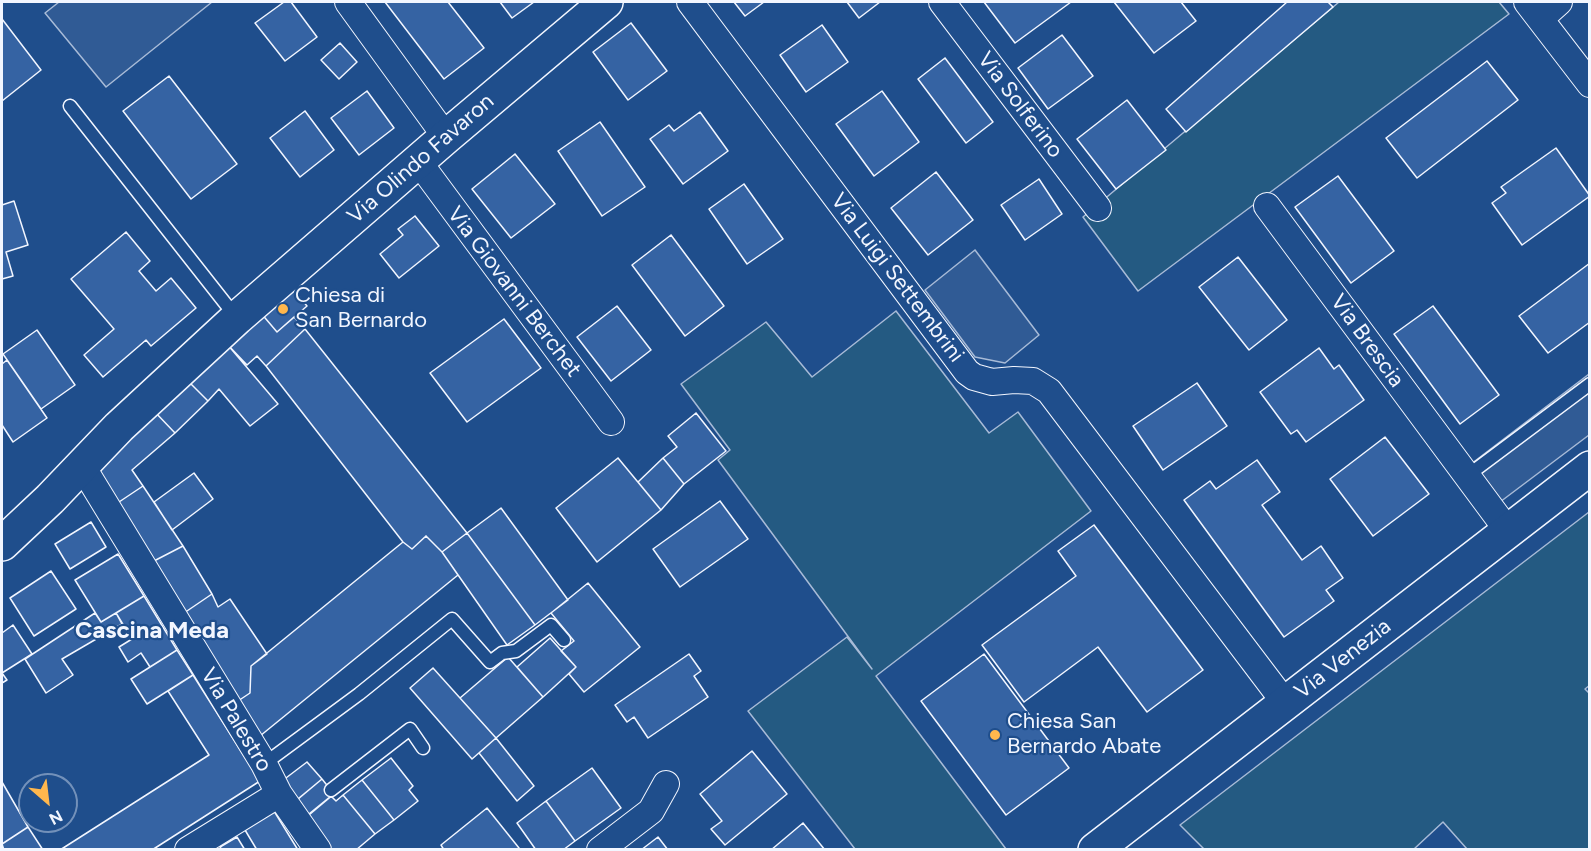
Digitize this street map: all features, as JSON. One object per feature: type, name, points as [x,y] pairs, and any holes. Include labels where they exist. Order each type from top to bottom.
[{"type":"street","points":[[348,2],[446,137]]},
{"type":"street","name":"Via Olindo Favaron","points":[[2,544],[51,499],[119,427],[237,318],[606,2]]},
{"type":"street","name":"Via Luigi Settembrini","points":[[690,2],[967,372],[974,377],[992,382],[1033,381],[1050,391],[1286,704]]},
{"type":"street","name":"Via Solferino","points":[[942,2],[1098,208]]},
{"type":"street","points":[[1559,2],[1533,10],[1590,84]]},
{"type":"street","name":"Via Giovanni Berchet","points":[[418,161],[611,423]]},
{"type":"street","name":"Via Brescia","points":[[1267,206],[1508,531]]},
{"type":"street","name":"Via Palestro","points":[[81,466],[264,764],[279,794],[318,849]]},
{"type":"street","name":"Via Venezia","points":[[1095,849],[1590,468]]},
{"type":"street","points":[[600,849],[651,812],[666,784]]},
{"type":"street","points":[[188,849],[279,794]]},
{"type":"lane","points":[[70,106],[237,318]]},
{"type":"lane","points":[[1467,476],[1590,384]]},
{"type":"lane","points":[[264,764],[359,694],[452,619],[490,662],[502,653],[516,651],[551,625],[564,640]]},
{"type":"lane","points":[[331,790],[410,729],[423,748]]},
{"type":"shaded area","points":[[59,2],[212,2],[106,87],[45,13]]},
{"type":"shaded area","points":[[1339,2],[1499,2],[1509,14],[1138,291],[1083,217]]},
{"type":"shaded area","points":[[975,250],[1039,335],[1005,363],[975,357],[925,290]]},
{"type":"shaded area","points":[[896,311],[989,433],[1018,412],[1091,511],[876,676],[1006,849],[855,849],[748,711],[847,637],[872,669],[718,460],[730,450],[681,384],[766,322],[812,377]]},
{"type":"shaded area","points":[[1589,374],[1589,435],[1500,502],[1471,464]]},
{"type":"shaded area","points":[[1589,512],[1590,685],[1585,689],[1590,694],[1589,849],[1467,849],[1443,822],[1414,849],[1204,849],[1180,825]]},
{"type":"building","points":[[284,2],[291,2],[317,37],[285,61],[255,23]]},
{"type":"building","points":[[385,2],[448,2],[484,48],[444,79]]},
{"type":"building","points":[[500,2],[534,2],[512,18]]},
{"type":"building","points":[[734,2],[764,2],[745,16]]},
{"type":"building","points":[[847,2],[880,2],[859,18]]},
{"type":"building","points":[[984,2],[1071,2],[1015,43]]},
{"type":"building","points":[[1114,2],[1181,2],[1196,21],[1154,53]]},
{"type":"building","points":[[1287,2],[1328,2],[1333,7],[1186,132],[1166,109]]},
{"type":"building","points":[[2,19],[41,70],[2,101]]},
{"type":"building","points":[[631,23],[667,71],[628,100],[593,52]]},
{"type":"building","points":[[822,25],[848,62],[806,92],[780,55]]},
{"type":"building","points":[[1062,35],[1093,76],[1048,109],[1018,68]]},
{"type":"building","points":[[340,43],[357,62],[339,79],[321,60]]},
{"type":"building","points":[[945,58],[993,122],[966,143],[918,79]]},
{"type":"building","points":[[1487,61],[1518,100],[1417,178],[1386,138]]},
{"type":"building","points":[[169,76],[237,164],[191,199],[123,111]]},
{"type":"building","points":[[367,91],[394,128],[359,155],[331,118]]},
{"type":"building","points":[[882,91],[919,142],[874,176],[836,124]]},
{"type":"building","points":[[1127,100],[1166,150],[1116,189],[1077,139]]},
{"type":"building","points":[[305,111],[334,150],[300,177],[270,138]]},
{"type":"building","points":[[700,112],[728,151],[683,184],[650,139],[669,125],[674,131]]},
{"type":"building","points":[[600,122],[645,187],[602,216],[558,151]]},
{"type":"building","points":[[1556,148],[1590,196],[1522,245],[1492,203],[1506,193],[1501,187]]},
{"type":"building","points":[[515,154],[555,204],[511,238],[472,189]]},
{"type":"building","points":[[936,172],[973,220],[928,255],[891,208]]},
{"type":"building","points":[[1338,176],[1394,251],[1351,283],[1295,207]]},
{"type":"building","points":[[1039,179],[1062,214],[1025,240],[1001,205]]},
{"type":"building","points":[[744,184],[783,239],[747,264],[709,209]]},
{"type":"building","points":[[14,201],[28,245],[6,252],[13,276],[2,279],[2,205]]},
{"type":"building","points":[[415,216],[439,246],[399,278],[380,254],[403,235],[398,229]]},
{"type":"building","points":[[126,232],[150,261],[139,271],[156,291],[171,278],[196,308],[151,346],[146,340],[103,377],[84,355],[114,329],[71,279]]},
{"type":"building","points":[[671,235],[724,306],[685,336],[632,265]]},
{"type":"building","points":[[1238,257],[1287,320],[1249,350],[1199,287]]},
{"type":"building","points":[[1590,263],[1590,322],[1548,353],[1519,316]]},
{"type":"building","name":"Chiesa di San Bernardo","points":[[290,286],[307,306],[277,332],[260,312]]},
{"type":"building","points":[[617,306],[651,350],[611,381],[577,337]]},
{"type":"building","points":[[1433,306],[1499,395],[1460,424],[1394,334]]},
{"type":"building","points":[[260,312],[277,332],[294,317],[305,329],[266,366],[257,356],[247,365],[227,344]]},
{"type":"building","points":[[504,319],[541,368],[467,422],[430,373]]},
{"type":"building","points":[[305,329],[467,533],[442,552],[426,536],[412,549],[403,542],[266,366]]},
{"type":"building","points":[[37,330],[75,385],[41,409],[3,354]]},
{"type":"building","points":[[227,344],[278,404],[250,426],[219,389],[208,401],[186,379]]},
{"type":"building","points":[[1319,348],[1334,369],[1339,365],[1364,400],[1306,442],[1297,430],[1291,434],[1260,392]]},
{"type":"building","points":[[7,360],[47,418],[13,442],[2,425],[2,364]]},
{"type":"building","points":[[186,379],[208,401],[175,433],[154,411]]},
{"type":"building","points":[[1197,383],[1227,426],[1163,470],[1133,426]]},
{"type":"building","points":[[154,411],[175,433],[132,470],[143,486],[116,504],[99,476],[105,452]]},
{"type":"building","points":[[696,413],[726,451],[684,484],[663,458],[677,447],[668,436]]},
{"type":"building","points":[[1385,437],[1429,494],[1373,536],[1330,479]]},
{"type":"building","points":[[618,458],[661,510],[597,562],[556,508]]},
{"type":"building","points":[[663,458],[684,484],[661,510],[638,482]]},
{"type":"building","points":[[1257,460],[1280,492],[1262,505],[1302,560],[1321,546],[1343,578],[1326,590],[1334,601],[1284,637],[1184,500],[1210,481],[1216,489]]},
{"type":"building","points":[[194,473],[213,499],[172,530],[154,502]]},
{"type":"building","points":[[143,486],[183,546],[152,562],[116,504]]},
{"type":"building","points":[[720,501],[748,539],[680,587],[653,549]]},
{"type":"building","points":[[501,508],[568,600],[535,625],[467,533]]},
{"type":"building","points":[[91,522],[106,547],[70,569],[55,544]]},
{"type":"building","points":[[1094,525],[1203,670],[1147,712],[1098,647],[1024,702],[982,645],[1076,576],[1058,551]]},
{"type":"building","points":[[467,533],[535,625],[507,645],[442,552]]},
{"type":"building","points":[[426,536],[442,552],[458,575],[260,736],[238,701],[250,693],[251,666],[403,542],[412,549]]},
{"type":"building","points":[[183,546],[212,594],[184,613],[152,562]]},
{"type":"building","points":[[118,554],[144,596],[101,622],[75,580]]},
{"type":"building","points":[[51,571],[76,609],[34,636],[10,598]]},
{"type":"building","points":[[588,583],[640,647],[584,692],[569,674],[576,667],[561,651],[574,641],[551,613]]},
{"type":"building","points":[[212,594],[218,607],[230,599],[267,654],[251,666],[250,693],[238,701],[184,613]]},
{"type":"building","points":[[144,596],[177,650],[150,667],[141,653],[128,662],[119,647],[132,639],[116,613]]},
{"type":"building","points":[[95,613],[101,622],[116,613],[122,624],[62,659],[73,675],[46,693],[25,659]]},
{"type":"building","points":[[13,625],[32,654],[2,673],[2,633]]},
{"type":"building","points":[[550,638],[576,667],[543,697],[517,667]]},
{"type":"building","points":[[177,650],[193,675],[147,704],[131,679]]},
{"type":"building","points":[[689,654],[701,671],[694,676],[708,697],[648,738],[634,717],[627,722],[615,705]]},
{"type":"building","name":"Chiesa San Bernardo Abate","points":[[984,654],[1069,768],[1006,815],[921,701]]},
{"type":"building","points":[[508,657],[543,697],[496,738],[460,698]]},
{"type":"building","points":[[433,668],[496,738],[472,759],[410,688]]},
{"type":"building","points":[[2,673],[7,680],[2,683]]},
{"type":"building","points":[[193,675],[260,781],[152,850],[60,850],[209,755],[168,691]]},
{"type":"building","points":[[496,738],[534,786],[517,801],[479,753]]},
{"type":"building","points":[[752,751],[787,794],[725,845],[711,829],[722,821],[700,794]]},
{"type":"building","points":[[391,758],[413,786],[409,790],[418,801],[394,820],[362,780]]},
{"type":"building","points":[[307,762],[322,779],[293,803],[278,784]]},
{"type":"building","points":[[592,768],[621,808],[575,841],[546,801]]},
{"type":"building","points":[[322,779],[334,794],[303,820],[291,805]]},
{"type":"building","points":[[362,780],[394,820],[375,834],[343,795]]},
{"type":"building","points":[[2,782],[18,810],[19,833],[2,844]]},
{"type":"building","points":[[343,795],[375,834],[356,850],[329,850],[304,818],[331,796],[336,801]]},
{"type":"building","points":[[546,801],[575,841],[563,850],[536,850],[517,823]]},
{"type":"building","points":[[487,808],[519,848],[516,850],[444,850],[441,845]]},
{"type":"building","points":[[274,811],[298,850],[257,850],[245,830]]},
{"type":"building","points":[[803,823],[825,850],[771,850]]},
{"type":"building","points":[[19,833],[32,833],[43,850],[4,850],[2,844]]},
{"type":"building","points":[[237,837],[245,850],[222,850],[220,847]]},
{"type":"building","points":[[658,837],[668,850],[641,850]]},
{"type":"place","name":"Chiesa di San Bernardo","points":[[283,309]]},
{"type":"place","name":"Chiesa San Bernardo Abate","points":[[995,735]]},
{"type":"district","name":"Cascina Meda","points":[[152,631]]}]
